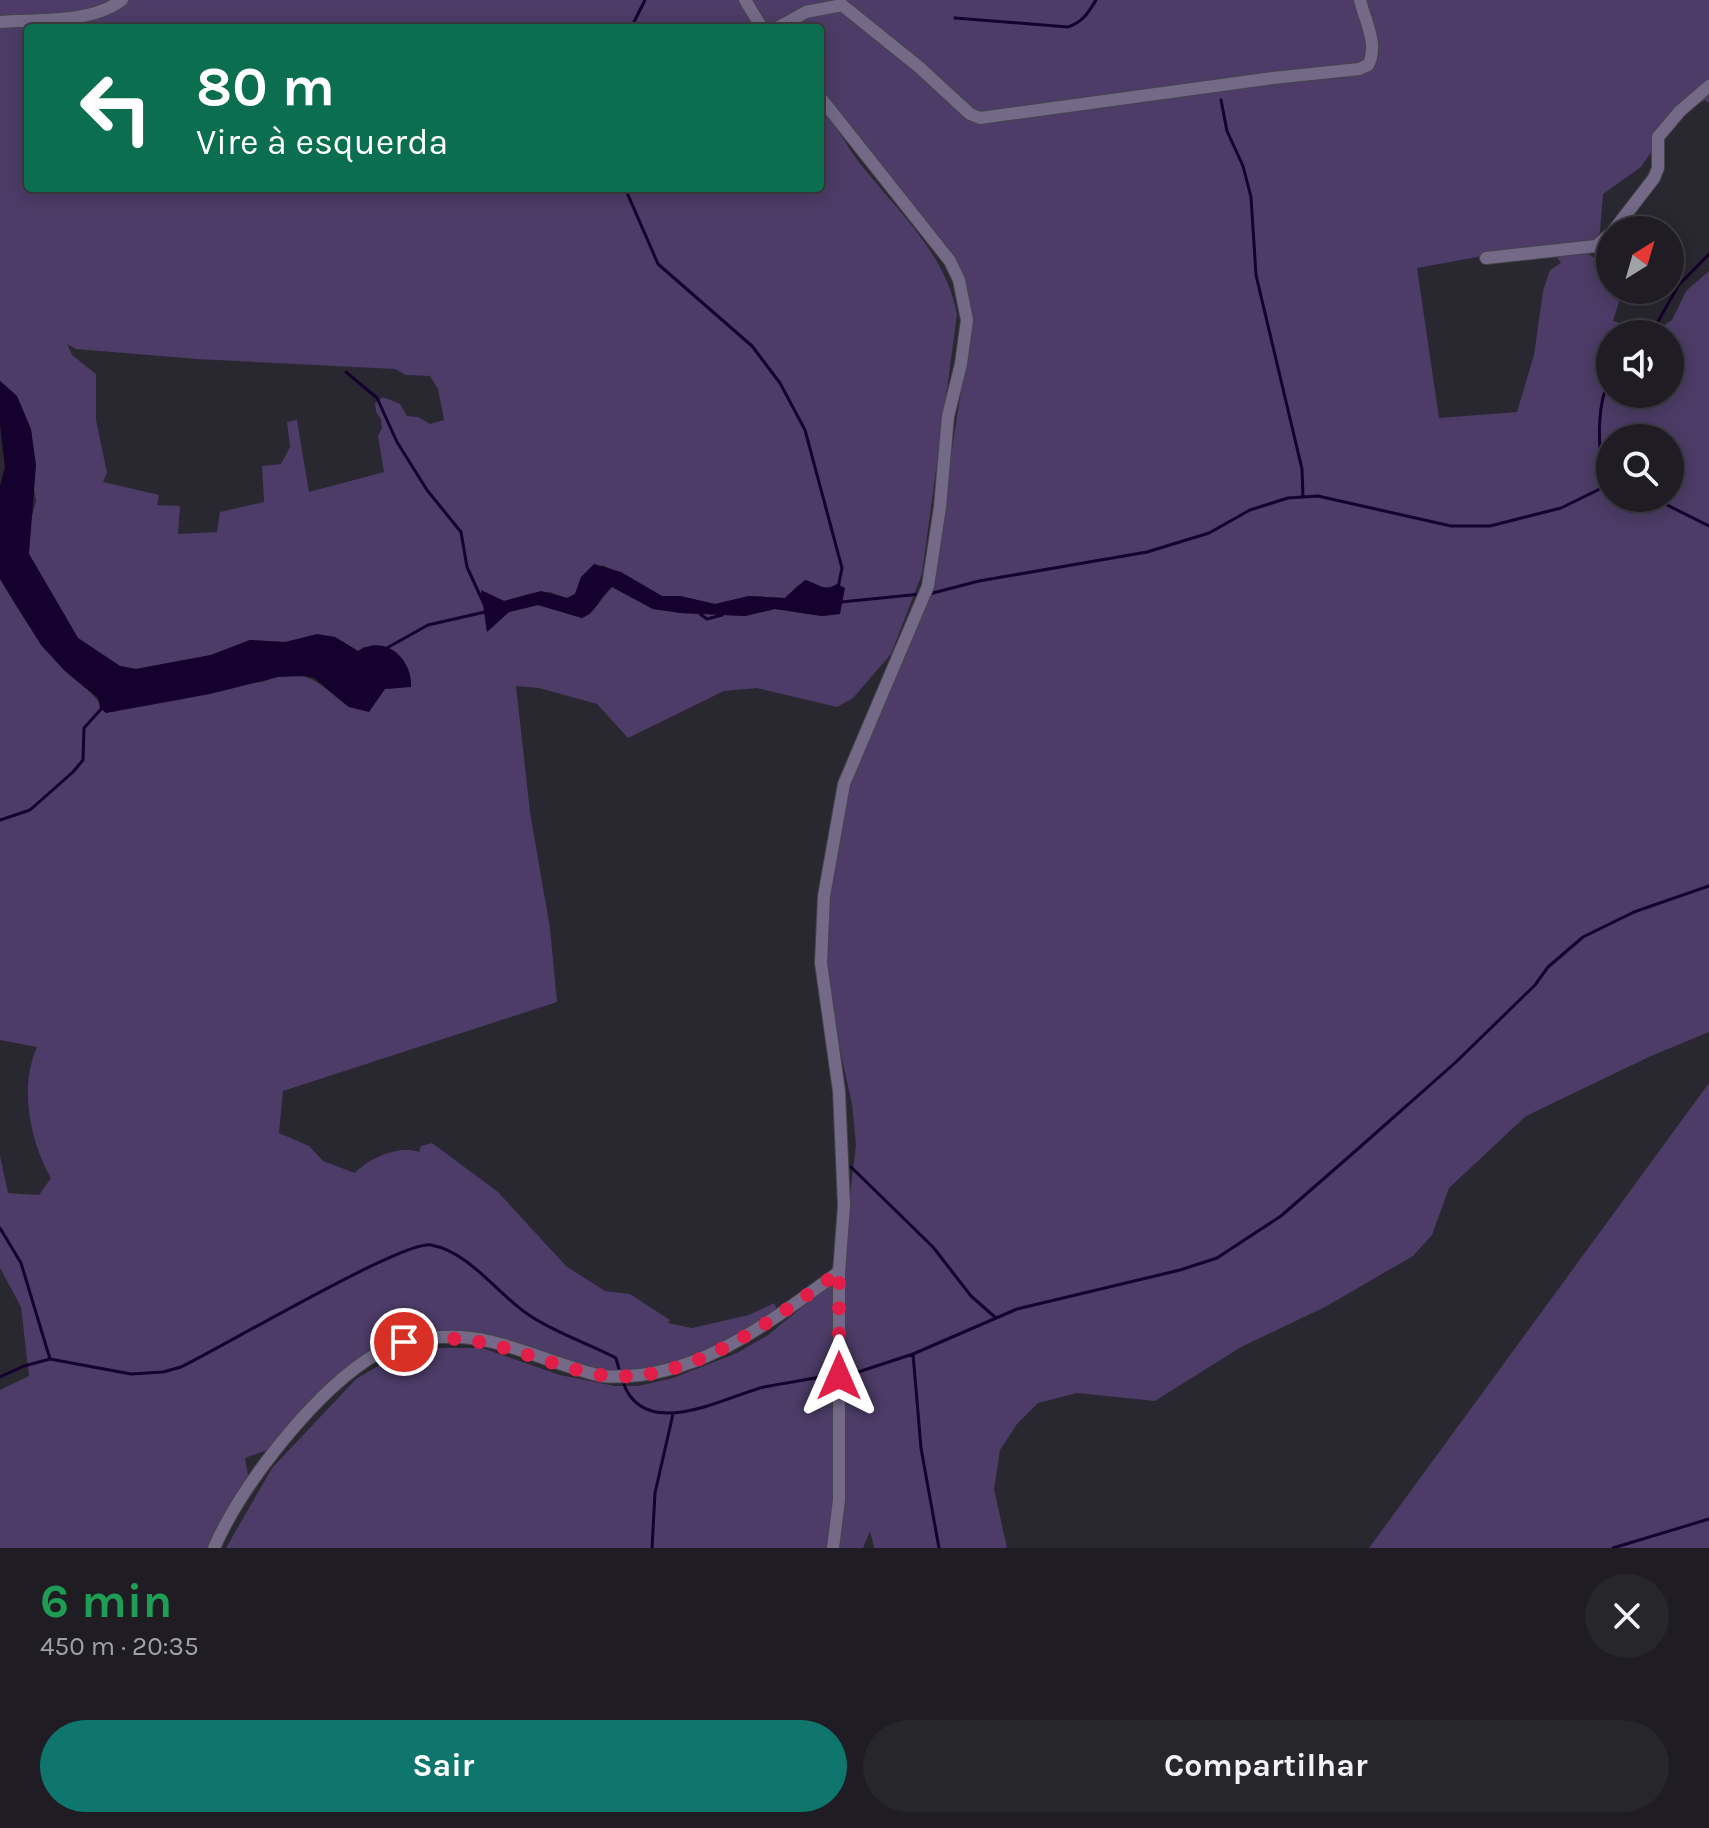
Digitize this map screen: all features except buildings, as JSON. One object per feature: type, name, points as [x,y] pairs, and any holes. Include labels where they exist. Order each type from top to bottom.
[{"type":"street","points":[[0,22],[83,16],[107,10],[122,0]]},
{"type":"street","points":[[745,0],[760,24]]},
{"type":"street","points":[[784,24],[806,12],[842,5],[919,67],[970,114],[980,118],[1359,69],[1368,65],[1373,57],[1360,0]]},
{"type":"street","points":[[1624,216],[1654,178],[1658,168],[1658,137],[1680,111],[1709,86]]},
{"type":"street","points":[[824,102],[950,261],[962,291],[967,320],[961,364],[948,416],[940,507],[928,586],[844,784],[824,896],[821,963],[839,1091],[844,1206],[839,1272],[839,1500],[833,1548]]},
{"type":"street","points":[[1486,258],[1596,246]]},
{"type":"street","points":[[214,1548],[252,1480],[272,1454],[330,1391],[354,1369],[379,1353],[404,1342],[464,1337],[602,1376],[651,1373],[709,1355],[748,1337],[839,1272]]},
{"type":"shaded area","points":[[0,0],[1709,0],[1709,103],[1705,100],[1674,119],[1641,167],[1603,194],[1601,216],[1596,216],[1596,238],[1586,252],[1596,259],[1596,304],[1618,304],[1613,320],[1596,320],[1596,408],[1684,408],[1684,320],[1672,320],[1680,304],[1684,304],[1686,291],[1709,271],[1709,1032],[1526,1116],[1449,1188],[1432,1235],[1413,1256],[1325,1307],[1241,1347],[1155,1401],[1077,1393],[1038,1403],[1017,1424],[1000,1450],[994,1489],[1007,1548],[874,1548],[870,1531],[863,1548],[226,1548],[272,1468],[356,1379],[390,1359],[435,1348],[482,1348],[560,1375],[615,1386],[638,1386],[673,1378],[737,1353],[768,1335],[813,1298],[837,1260],[847,1220],[856,1145],[852,1104],[820,960],[837,834],[858,762],[916,627],[942,513],[966,359],[966,290],[843,116],[834,125],[933,256],[944,274],[957,315],[922,574],[891,654],[853,698],[837,707],[757,688],[724,691],[628,738],[597,704],[539,688],[516,686],[530,812],[550,928],[557,1002],[283,1091],[279,1133],[309,1146],[323,1161],[355,1173],[385,1154],[403,1150],[419,1152],[421,1146],[432,1143],[498,1192],[566,1266],[605,1291],[630,1294],[670,1320],[668,1323],[692,1328],[749,1315],[774,1303],[778,1312],[731,1342],[670,1365],[617,1374],[563,1363],[484,1336],[384,1348],[273,1448],[245,1458],[249,1481],[212,1548],[0,1548],[0,1390],[29,1376],[21,1307],[0,1268],[0,1156],[8,1193],[39,1195],[51,1178],[37,1148],[29,1114],[29,1079],[37,1047],[0,1040],[0,579],[44,648],[92,694],[106,713],[277,677],[309,678],[349,707],[377,698],[385,689],[406,687],[365,646],[358,651],[335,637],[285,642],[250,640],[211,655],[136,669],[120,666],[78,638],[29,554],[28,531],[36,501],[17,396],[0,381]],"holes":[[[1554,252],[1561,263],[1550,270],[1543,291],[1534,355],[1517,412],[1439,418],[1417,268],[1483,256]],[[67,344],[76,349],[197,359],[395,369],[406,375],[430,376],[438,389],[444,420],[430,424],[418,417],[407,416],[400,404],[383,397],[375,403],[381,419],[382,428],[378,436],[384,472],[309,492],[297,420],[287,422],[290,447],[281,464],[262,466],[264,502],[220,512],[217,532],[178,534],[180,506],[157,505],[159,495],[103,482],[107,473],[96,420],[96,374],[72,355]],[[603,565],[662,596],[680,596],[715,604],[749,596],[785,598],[798,585],[814,583],[830,589],[839,614],[822,616],[775,609],[745,616],[681,613],[653,609],[612,587],[590,614],[582,618],[538,605],[509,612],[487,631],[481,591],[504,601],[532,593],[550,592],[567,598],[575,594],[581,577]]]},
{"type":"shaded area","points":[[0,381],[17,396],[31,429],[36,465],[29,554],[78,638],[120,666],[136,669],[211,655],[250,640],[285,642],[317,634],[335,637],[358,651],[368,646],[388,647],[408,667],[411,687],[385,689],[369,712],[349,707],[314,678],[305,676],[278,677],[210,694],[106,713],[100,708],[98,698],[64,670],[41,645],[0,579],[0,486],[5,467],[0,425]]},
{"type":"shaded area","points":[[594,564],[621,572],[662,596],[680,596],[715,604],[749,596],[785,598],[805,580],[825,587],[837,584],[845,588],[840,614],[822,616],[775,609],[745,616],[653,609],[612,587],[592,612],[582,618],[538,605],[509,612],[487,632],[481,590],[504,601],[541,591],[567,598],[575,594],[581,577]]},
{"type":"shaded area","points":[[1709,1083],[1709,1548],[1369,1548]]},
{"type":"waterway","points":[[633,24],[645,0]]},
{"type":"waterway","points":[[955,18],[1068,27],[1081,20],[1096,0]]},
{"type":"waterway","points":[[1221,100],[1227,131],[1243,166],[1251,197],[1256,275],[1302,469],[1303,497]]},
{"type":"waterway","points":[[627,192],[658,264],[752,346],[780,383],[805,430],[842,568],[838,588]]},
{"type":"waterway","points":[[1659,320],[1678,286],[1709,254]]},
{"type":"waterway","points":[[346,372],[377,398],[397,442],[427,490],[461,532],[467,567],[484,604]]},
{"type":"waterway","points":[[1600,424],[1601,408]]},
{"type":"waterway","points":[[929,594],[979,581],[1147,552],[1209,533],[1250,510],[1288,498],[1318,496],[1451,526],[1490,526],[1561,508],[1596,491]]},
{"type":"waterway","points":[[1681,512],[1709,526]]},
{"type":"waterway","points":[[841,602],[921,594]]},
{"type":"waterway","points":[[385,649],[428,625],[485,612]]},
{"type":"waterway","points":[[700,614],[707,619],[722,615]]},
{"type":"waterway","points":[[0,820],[30,810],[73,772],[83,760],[84,728],[102,708]]},
{"type":"waterway","points":[[852,1374],[913,1354],[1017,1309],[1180,1270],[1217,1258],[1281,1216],[1360,1147],[1456,1062],[1535,985],[1548,967],[1583,937],[1634,912],[1709,886]]},
{"type":"waterway","points":[[851,1167],[933,1247],[971,1296],[996,1318]]},
{"type":"waterway","points":[[0,1228],[21,1263],[50,1359]]},
{"type":"waterway","points":[[0,1377],[50,1359],[131,1374],[163,1372],[181,1367],[350,1276],[414,1248],[431,1245],[445,1249],[471,1265],[517,1307],[539,1321],[616,1358],[620,1373]]},
{"type":"waterway","points":[[913,1354],[921,1448],[939,1548]]},
{"type":"waterway","points":[[623,1382],[633,1400],[648,1410],[667,1413],[708,1406],[764,1387],[826,1376]]},
{"type":"waterway","points":[[652,1548],[655,1493],[673,1414]]},
{"type":"waterway","points":[[1613,1548],[1709,1519]]},
{"type":"route","points":[[404,1342],[464,1337],[602,1376],[651,1373],[709,1355],[748,1337],[839,1272],[839,1376]]}]
